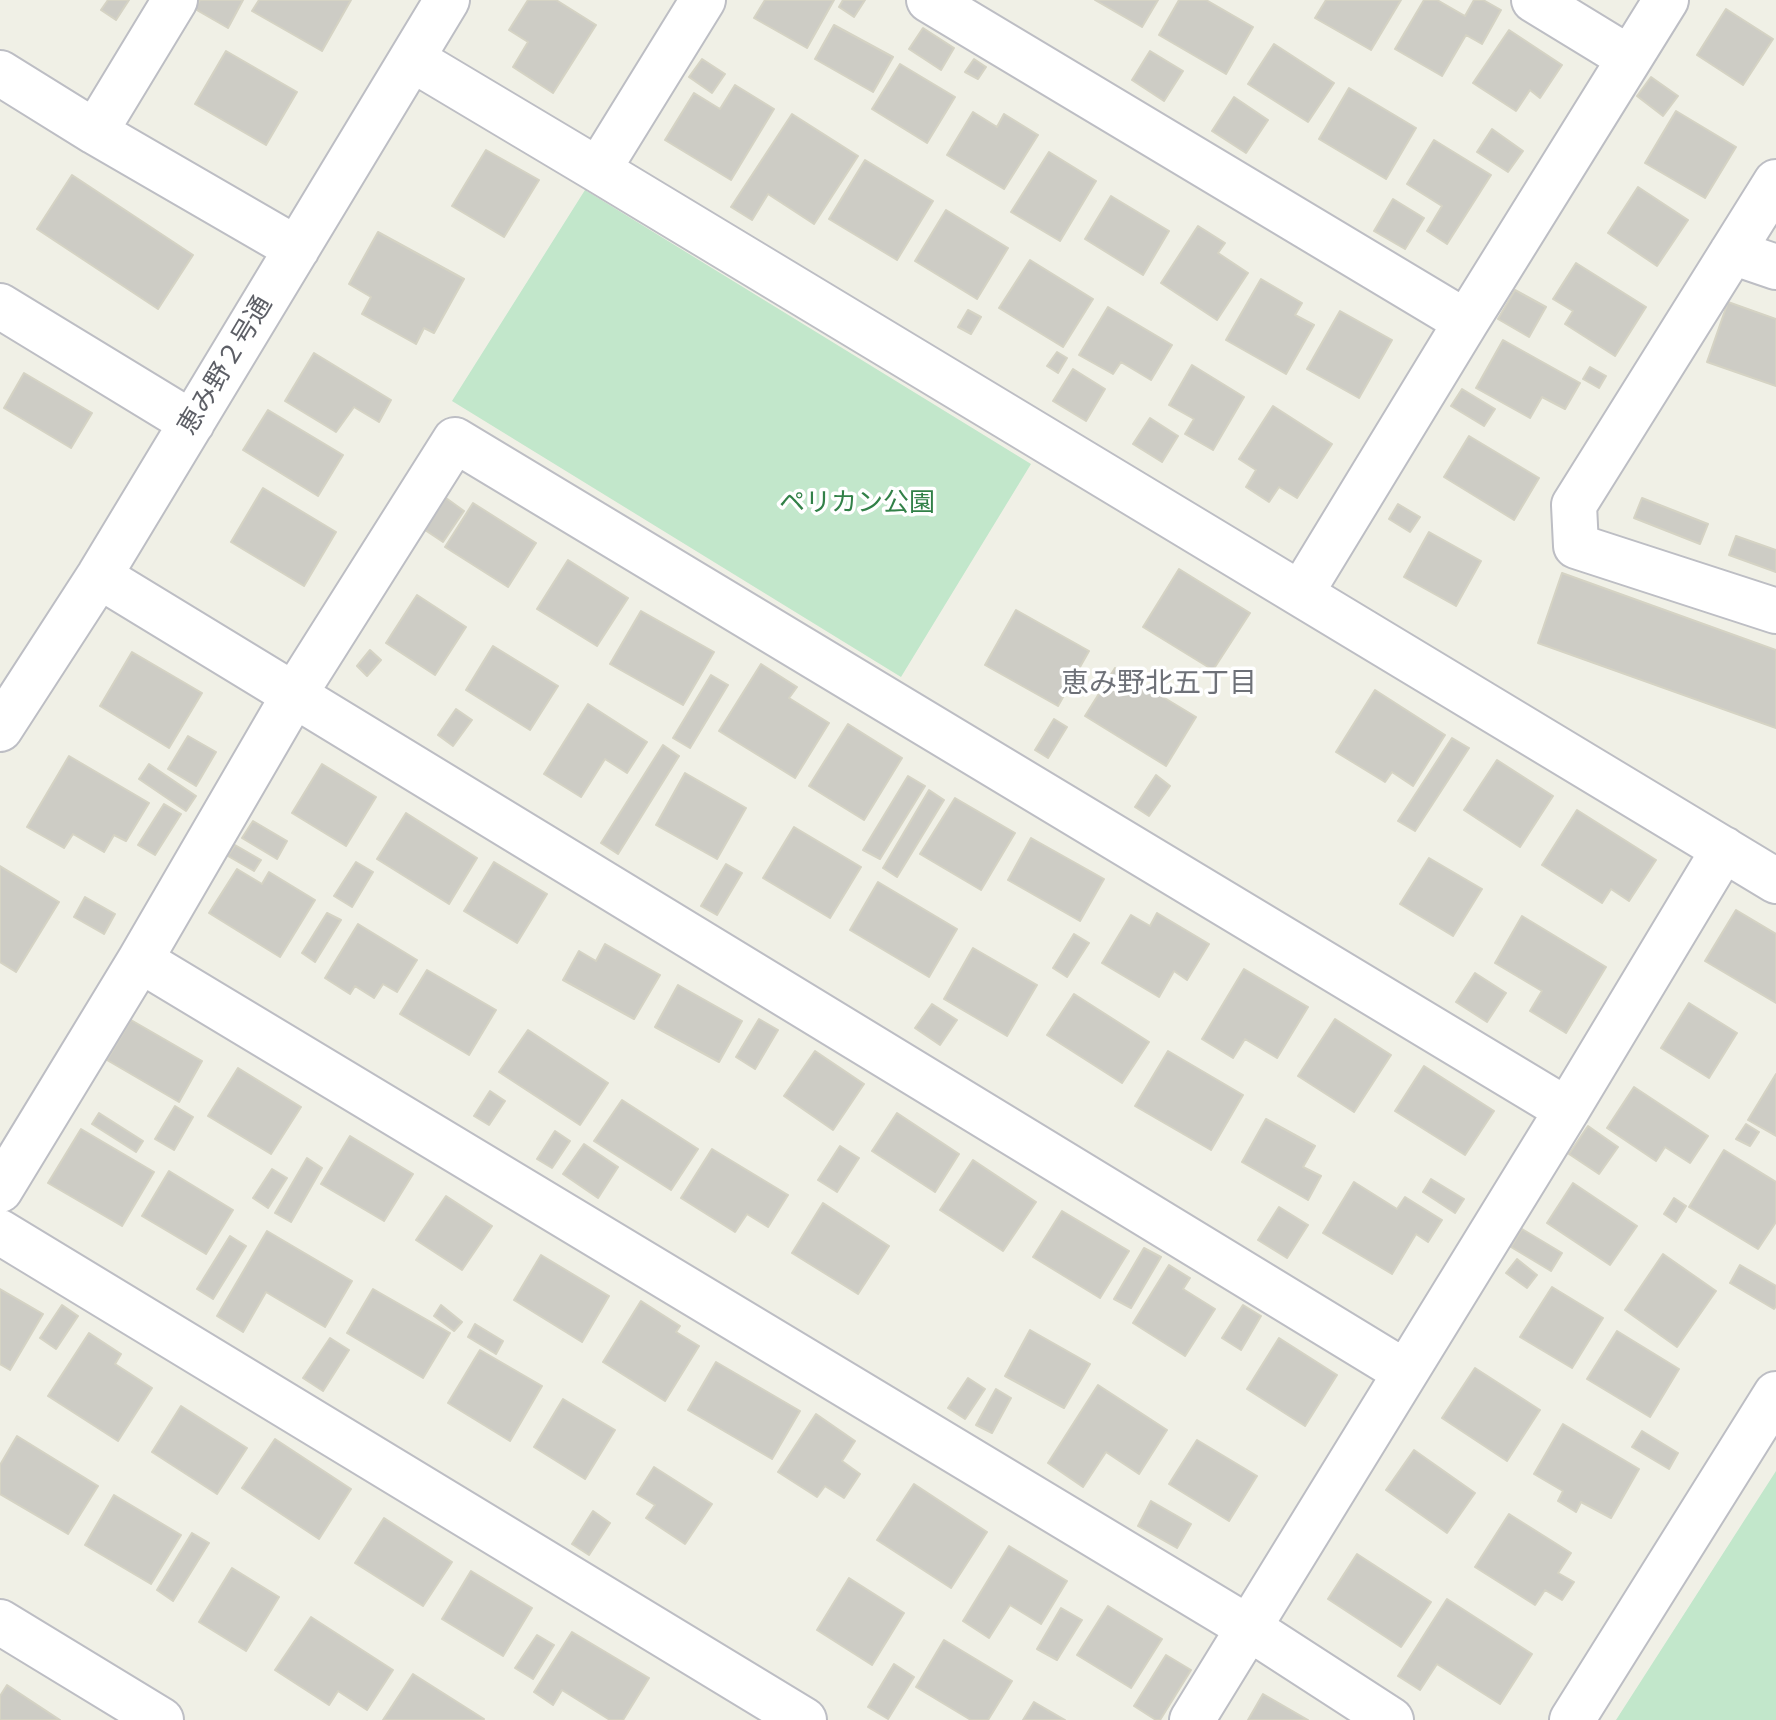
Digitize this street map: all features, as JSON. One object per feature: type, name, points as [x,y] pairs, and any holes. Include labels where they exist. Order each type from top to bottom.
[{"type":"street","points":[[95,132],[175,0]]},
{"type":"street","name":"恵み野２号通","points":[[0,729],[99,576],[447,0]]},
{"type":"street","points":[[598,170],[703,0]]},
{"type":"street","points":[[929,0],[1466,322]]},
{"type":"street","points":[[1534,0],[1629,58]]},
{"type":"street","points":[[1301,593],[1666,0]]},
{"type":"street","points":[[412,59],[1776,881]]},
{"type":"street","points":[[0,73],[297,249]]},
{"type":"street","points":[[1776,182],[1574,505],[1576,546],[1776,611]]},
{"type":"street","points":[[1732,252],[1776,267]]},
{"type":"street","points":[[0,306],[192,423]]},
{"type":"street","points":[[0,1190],[140,960],[294,695],[455,440],[1567,1110]]},
{"type":"street","points":[[99,576],[1405,1372]]},
{"type":"street","points":[[1192,1720],[1724,849]]},
{"type":"street","points":[[140,960],[1249,1628],[1391,1720]]},
{"type":"street","points":[[0,1232],[804,1720]]},
{"type":"street","points":[[1572,1720],[1776,1394]]},
{"type":"street","points":[[0,1622],[161,1720]]},
{"type":"green space","name":"ペリカン公園","points":[[585,190],[1031,464],[901,677],[452,401]]},
{"type":"green space","points":[[1776,1471],[1776,1720],[1616,1720]]},
{"type":"building","points":[[108,0],[129,0],[116,20],[101,10]]},
{"type":"building","points":[[200,0],[243,0],[228,28],[195,9]]},
{"type":"building","points":[[259,0],[351,0],[322,51],[252,11]]},
{"type":"building","points":[[528,0],[556,0],[596,25],[553,93],[513,67],[528,42],[509,30]]},
{"type":"building","points":[[765,0],[834,0],[807,48],[754,18]]},
{"type":"building","points":[[843,0],[865,0],[854,17],[839,7]]},
{"type":"building","points":[[1095,0],[1158,0],[1142,27]]},
{"type":"building","points":[[1179,0],[1206,0],[1253,27],[1226,74],[1159,35]]},
{"type":"building","points":[[1326,0],[1401,0],[1371,50],[1315,18]]},
{"type":"building","points":[[1424,0],[1437,0],[1465,16],[1474,0],[1483,0],[1501,10],[1482,44],[1466,35],[1442,76],[1395,49]]},
{"type":"building","points":[[1726,9],[1773,39],[1743,85],[1697,55]]},
{"type":"building","points":[[834,25],[893,57],[873,92],[815,59]]},
{"type":"building","points":[[923,28],[954,48],[941,70],[909,49]]},
{"type":"building","points":[[1509,30],[1562,65],[1540,98],[1530,90],[1516,111],[1473,83]]},
{"type":"building","points":[[1274,44],[1334,83],[1308,122],[1248,84]]},
{"type":"building","points":[[226,51],[297,92],[266,145],[195,104]]},
{"type":"building","points":[[1150,51],[1183,71],[1164,101],[1132,80]]},
{"type":"building","points":[[702,59],[725,74],[712,93],[689,77]]},
{"type":"building","points":[[974,59],[986,67],[978,79],[965,72]]},
{"type":"building","points":[[900,64],[955,97],[927,143],[872,109]]},
{"type":"building","points":[[1651,77],[1678,96],[1663,116],[1637,96]]},
{"type":"building","points":[[735,85],[774,109],[731,180],[665,140],[694,93],[720,109]]},
{"type":"building","points":[[1349,88],[1416,128],[1386,179],[1319,139]]},
{"type":"building","points":[[1234,97],[1268,120],[1246,153],[1212,131]]},
{"type":"building","points":[[1676,111],[1736,147],[1705,198],[1645,163]]},
{"type":"building","points":[[973,112],[997,127],[1004,114],[1038,135],[1004,189],[947,155]]},
{"type":"building","points":[[792,114],[858,156],[814,224],[768,194],[752,220],[731,207]]},
{"type":"building","points":[[1492,129],[1523,151],[1508,172],[1477,152]]},
{"type":"building","points":[[1434,140],[1491,175],[1447,244],[1427,231],[1442,206],[1407,184]]},
{"type":"building","points":[[486,150],[539,180],[504,237],[452,206]]},
{"type":"building","points":[[1049,152],[1096,181],[1060,241],[1011,212]]},
{"type":"building","points":[[865,160],[933,201],[897,260],[829,219]]},
{"type":"building","points":[[72,175],[193,255],[158,309],[37,229]]},
{"type":"building","points":[[1638,187],[1688,220],[1657,266],[1608,233]]},
{"type":"building","points":[[1111,196],[1169,231],[1143,275],[1085,239]]},
{"type":"building","points":[[1393,199],[1424,218],[1405,249],[1374,231]]},
{"type":"building","points":[[946,210],[1008,248],[977,299],[915,261]]},
{"type":"building","points":[[1198,226],[1225,243],[1218,253],[1248,273],[1217,320],[1161,283]]},
{"type":"building","points":[[378,232],[464,279],[434,333],[424,328],[416,344],[362,314],[371,297],[349,284]]},
{"type":"building","points":[[1030,260],[1093,299],[1063,347],[999,308]]},
{"type":"building","points":[[1576,263],[1646,307],[1615,356],[1565,324],[1573,311],[1553,299]]},
{"type":"building","points":[[1261,279],[1302,303],[1295,315],[1314,325],[1286,374],[1226,340]]},
{"type":"building","points":[[1515,290],[1546,307],[1529,337],[1498,319]]},
{"type":"building","points":[[1728,302],[1776,319],[1776,386],[1707,362]]},
{"type":"building","points":[[1108,307],[1172,345],[1151,380],[1121,362],[1113,374],[1079,355]]},
{"type":"building","points":[[968,310],[981,317],[971,334],[958,327]]},
{"type":"building","points":[[1340,311],[1392,340],[1359,398],[1307,369]]},
{"type":"building","points":[[1503,340],[1580,383],[1565,409],[1542,397],[1530,418],[1476,388]]},
{"type":"building","points":[[1057,352],[1067,358],[1058,373],[1047,366]]},
{"type":"building","points":[[314,353],[391,400],[379,422],[354,407],[336,432],[285,401]]},
{"type":"building","points":[[1192,365],[1244,397],[1213,450],[1185,434],[1194,419],[1169,405]]},
{"type":"building","points":[[1590,367],[1606,376],[1599,388],[1583,379]]},
{"type":"building","points":[[1073,369],[1105,389],[1086,421],[1053,401]]},
{"type":"building","points":[[24,373],[92,413],[71,448],[4,408]]},
{"type":"building","points":[[1462,389],[1495,409],[1484,426],[1451,406]]},
{"type":"building","points":[[1273,406],[1332,444],[1297,498],[1279,487],[1269,502],[1246,487],[1256,470],[1239,459]]},
{"type":"building","points":[[268,410],[343,455],[318,496],[243,450]]},
{"type":"building","points":[[1150,418],[1178,436],[1162,462],[1133,444]]},
{"type":"building","points":[[1469,436],[1539,478],[1514,520],[1444,477]]},
{"type":"building","points":[[263,488],[336,532],[304,586],[231,542]]},
{"type":"building","points":[[446,498],[464,511],[443,542],[425,530]]},
{"type":"building","points":[[1642,498],[1708,524],[1700,544],[1634,518]]},
{"type":"building","points":[[473,503],[536,543],[508,587],[445,547]]},
{"type":"building","points":[[1398,504],[1420,517],[1410,532],[1389,519]]},
{"type":"building","points":[[1429,532],[1481,561],[1456,606],[1404,577]]},
{"type":"building","points":[[1736,536],[1776,550],[1776,572],[1729,555]]},
{"type":"building","points":[[568,560],[628,598],[597,646],[537,609]]},
{"type":"building","points":[[1179,569],[1250,613],[1213,670],[1143,627]]},
{"type":"building","points":[[1562,573],[1776,650],[1776,728],[1538,643]]},
{"type":"building","points":[[417,595],[466,627],[435,675],[386,643]]},
{"type":"building","points":[[1016,610],[1089,651],[1058,706],[985,665]]},
{"type":"building","points":[[641,611],[714,652],[683,705],[610,664]]},
{"type":"building","points":[[493,646],[558,686],[530,730],[466,690]]},
{"type":"building","points":[[370,650],[381,660],[367,676],[357,666]]},
{"type":"building","points":[[132,652],[202,693],[169,748],[100,706]]},
{"type":"building","points":[[761,664],[797,687],[789,698],[829,723],[795,778],[719,731]]},
{"type":"building","points":[[1115,668],[1196,717],[1166,766],[1085,716]]},
{"type":"building","points":[[711,675],[728,685],[690,748],[673,738]]},
{"type":"building","points":[[1375,690],[1445,735],[1413,786],[1392,772],[1385,782],[1336,752]]},
{"type":"building","points":[[588,704],[647,742],[627,773],[605,759],[581,797],[544,774]]},
{"type":"building","points":[[456,709],[472,720],[453,746],[438,735]]},
{"type":"building","points":[[1054,719],[1067,727],[1048,758],[1035,750]]},
{"type":"building","points":[[848,724],[902,758],[864,820],[809,786]]},
{"type":"building","points":[[188,736],[216,752],[196,786],[168,769]]},
{"type":"building","points":[[1452,738],[1469,748],[1415,831],[1398,821]]},
{"type":"building","points":[[663,745],[679,756],[618,854],[601,843]]},
{"type":"building","points":[[69,756],[149,803],[126,841],[114,835],[104,852],[73,834],[64,848],[27,827]]},
{"type":"building","points":[[1497,760],[1553,796],[1520,847],[1464,810]]},
{"type":"building","points":[[149,764],[196,796],[186,811],[139,779]]},
{"type":"building","points":[[322,764],[376,797],[346,846],[292,813]]},
{"type":"building","points":[[685,773],[746,808],[717,859],[656,825]]},
{"type":"building","points":[[1156,775],[1170,786],[1149,816],[1135,807]]},
{"type":"building","points":[[908,776],[925,786],[880,859],[863,850]]},
{"type":"building","points":[[929,790],[944,800],[897,877],[883,868]]},
{"type":"building","points":[[955,798],[1015,833],[981,890],[920,854]]},
{"type":"building","points":[[164,804],[181,814],[155,855],[138,845]]},
{"type":"building","points":[[1577,810],[1656,860],[1629,901],[1611,889],[1602,903],[1542,865]]},
{"type":"building","points":[[406,813],[477,858],[449,904],[377,859]]},
{"type":"building","points":[[253,821],[287,841],[277,859],[242,838]]},
{"type":"building","points":[[794,827],[861,867],[830,918],[763,878]]},
{"type":"building","points":[[1031,838],[1104,879],[1080,921],[1008,880]]},
{"type":"building","points":[[235,845],[261,860],[254,871],[228,856]]},
{"type":"building","points":[[1429,858],[1482,889],[1453,936],[1400,904]]},
{"type":"building","points":[[356,862],[373,872],[352,907],[334,896]]},
{"type":"building","points":[[494,862],[547,894],[517,943],[464,911]]},
{"type":"building","points":[[726,864],[742,873],[717,915],[701,906]]},
{"type":"building","points":[[0,866],[59,902],[16,972],[0,962]]},
{"type":"building","points":[[237,869],[262,884],[269,872],[315,900],[280,957],[209,913]]},
{"type":"building","points":[[878,882],[957,929],[929,977],[850,930]]},
{"type":"building","points":[[85,897],[115,914],[104,934],[74,917]]},
{"type":"building","points":[[1736,910],[1776,934],[1776,1003],[1705,961]]},
{"type":"building","points":[[327,913],[341,920],[315,962],[302,953]]},
{"type":"building","points":[[1157,913],[1209,944],[1187,980],[1174,971],[1159,997],[1102,963],[1131,915],[1150,926]]},
{"type":"building","points":[[1522,916],[1606,967],[1566,1033],[1530,1011],[1542,991],[1495,963]]},
{"type":"building","points":[[358,924],[417,960],[397,992],[383,984],[374,998],[355,986],[350,994],[325,978]]},
{"type":"building","points":[[1074,934],[1089,943],[1067,977],[1053,968]]},
{"type":"building","points":[[605,944],[660,975],[634,1019],[563,980],[579,951],[596,961]]},
{"type":"building","points":[[973,948],[1037,985],[1007,1036],[944,999]]},
{"type":"building","points":[[1244,969],[1308,1007],[1277,1058],[1245,1039],[1233,1058],[1202,1039]]},
{"type":"building","points":[[427,970],[496,1010],[469,1055],[400,1014]]},
{"type":"building","points":[[1475,973],[1506,993],[1487,1022],[1456,1002]]},
{"type":"building","points":[[678,985],[742,1021],[719,1062],[655,1027]]},
{"type":"building","points":[[1074,994],[1149,1042],[1122,1083],[1047,1035]]},
{"type":"building","points":[[1689,1003],[1737,1033],[1709,1078],[1661,1048]]},
{"type":"building","points":[[932,1004],[957,1020],[940,1045],[915,1028]]},
{"type":"building","points":[[759,1019],[778,1030],[755,1069],[736,1057]]},
{"type":"building","points":[[1335,1019],[1391,1055],[1354,1112],[1298,1076]]},
{"type":"building","points":[[131,1020],[202,1061],[179,1102],[107,1060]]},
{"type":"building","points":[[528,1030],[608,1083],[580,1125],[499,1072]]},
{"type":"building","points":[[815,1051],[864,1084],[833,1130],[784,1096]]},
{"type":"building","points":[[1168,1051],[1243,1095],[1211,1150],[1135,1106]]},
{"type":"building","points":[[1424,1066],[1494,1111],[1465,1155],[1395,1111]]},
{"type":"building","points":[[238,1068],[301,1107],[271,1154],[208,1116]]},
{"type":"building","points":[[1776,1074],[1776,1136],[1748,1120]]},
{"type":"building","points":[[1634,1087],[1708,1136],[1690,1163],[1665,1147],[1656,1161],[1607,1128]]},
{"type":"building","points":[[490,1091],[505,1101],[489,1125],[474,1116]]},
{"type":"building","points":[[622,1100],[698,1149],[671,1190],[594,1141]]},
{"type":"building","points":[[175,1106],[193,1117],[174,1150],[155,1139]]},
{"type":"building","points":[[99,1113],[143,1141],[136,1152],[92,1124]]},
{"type":"building","points":[[897,1113],[959,1154],[935,1192],[872,1151]]},
{"type":"building","points":[[1266,1119],[1315,1146],[1303,1167],[1321,1176],[1308,1200],[1242,1162]]},
{"type":"building","points":[[1746,1124],[1759,1132],[1750,1146],[1736,1139]]},
{"type":"building","points":[[1588,1126],[1618,1147],[1599,1174],[1569,1154]]},
{"type":"building","points":[[81,1129],[154,1172],[122,1226],[48,1183]]},
{"type":"building","points":[[555,1131],[570,1141],[552,1168],[537,1159]]},
{"type":"building","points":[[350,1136],[413,1174],[384,1221],[321,1184]]},
{"type":"building","points":[[584,1144],[618,1167],[598,1198],[563,1174]]},
{"type":"building","points":[[840,1146],[859,1158],[837,1192],[818,1180]]},
{"type":"building","points":[[712,1149],[788,1195],[768,1227],[747,1214],[735,1232],[681,1198]]},
{"type":"building","points":[[1724,1150],[1776,1182],[1776,1222],[1758,1249],[1689,1207]]},
{"type":"building","points":[[307,1158],[322,1168],[291,1222],[275,1213]]},
{"type":"building","points":[[973,1160],[1036,1202],[1003,1251],[940,1210]]},
{"type":"building","points":[[272,1169],[287,1178],[268,1208],[253,1198]]},
{"type":"building","points":[[169,1171],[233,1210],[206,1254],[142,1216]]},
{"type":"building","points":[[1431,1179],[1464,1199],[1455,1213],[1423,1192]]},
{"type":"building","points":[[1354,1182],[1397,1209],[1405,1197],[1442,1220],[1428,1242],[1416,1234],[1392,1274],[1323,1233]]},
{"type":"building","points":[[1573,1183],[1637,1226],[1610,1265],[1547,1223]]},
{"type":"building","points":[[446,1196],[492,1226],[462,1270],[416,1240]]},
{"type":"building","points":[[1674,1198],[1686,1206],[1676,1222],[1664,1214]]},
{"type":"building","points":[[823,1203],[889,1246],[858,1294],[792,1253]]},
{"type":"building","points":[[1279,1207],[1308,1225],[1287,1258],[1258,1240]]},
{"type":"building","points":[[1062,1211],[1129,1251],[1100,1298],[1033,1257]]},
{"type":"building","points":[[1522,1229],[1562,1253],[1551,1271],[1511,1247]]},
{"type":"building","points":[[267,1231],[352,1281],[325,1327],[266,1292],[243,1332],[217,1316]]},
{"type":"building","points":[[230,1236],[246,1246],[213,1299],[197,1289]]},
{"type":"building","points":[[1144,1248],[1161,1257],[1131,1308],[1114,1299]]},
{"type":"building","points":[[1663,1254],[1716,1291],[1677,1347],[1625,1310]]},
{"type":"building","points":[[541,1255],[609,1296],[582,1342],[514,1300]]},
{"type":"building","points":[[1517,1259],[1537,1275],[1527,1288],[1506,1273]]},
{"type":"building","points":[[1169,1265],[1190,1278],[1183,1289],[1215,1309],[1185,1356],[1133,1323]]},
{"type":"building","points":[[1740,1265],[1776,1286],[1774,1309],[1730,1283]]},
{"type":"building","points":[[1552,1287],[1603,1318],[1572,1368],[1520,1337]]},
{"type":"building","points":[[0,1289],[43,1314],[10,1370],[0,1364]]},
{"type":"building","points":[[373,1289],[450,1333],[423,1378],[347,1333]]},
{"type":"building","points":[[641,1301],[680,1326],[676,1332],[699,1346],[665,1401],[603,1362]]},
{"type":"building","points":[[62,1305],[78,1316],[56,1349],[40,1338]]},
{"type":"building","points":[[441,1305],[462,1322],[454,1331],[434,1316]]},
{"type":"building","points":[[1243,1305],[1261,1316],[1241,1350],[1222,1338]]},
{"type":"building","points":[[475,1324],[503,1341],[496,1354],[468,1337]]},
{"type":"building","points":[[1030,1330],[1090,1364],[1064,1408],[1005,1376]]},
{"type":"building","points":[[1617,1331],[1679,1369],[1650,1417],[1587,1379]]},
{"type":"building","points":[[89,1333],[121,1354],[115,1364],[152,1388],[118,1441],[48,1396]]},
{"type":"building","points":[[330,1338],[349,1350],[323,1391],[303,1378]]},
{"type":"building","points":[[1279,1338],[1337,1375],[1305,1426],[1247,1389]]},
{"type":"building","points":[[480,1350],[542,1386],[510,1441],[448,1403]]},
{"type":"building","points":[[716,1362],[800,1411],[772,1459],[688,1410]]},
{"type":"building","points":[[1475,1368],[1540,1410],[1507,1461],[1442,1418]]},
{"type":"building","points":[[968,1378],[985,1389],[965,1419],[948,1408]]},
{"type":"building","points":[[1098,1385],[1167,1430],[1139,1474],[1106,1452],[1083,1487],[1048,1463]]},
{"type":"building","points":[[996,1389],[1011,1398],[992,1433],[976,1425]]},
{"type":"building","points":[[563,1399],[615,1430],[585,1479],[534,1447]]},
{"type":"building","points":[[181,1406],[247,1448],[217,1494],[152,1452]]},
{"type":"building","points":[[816,1414],[855,1441],[842,1461],[860,1474],[844,1498],[825,1486],[817,1497],[778,1472]]},
{"type":"building","points":[[1563,1424],[1639,1469],[1611,1518],[1581,1502],[1576,1512],[1558,1501],[1563,1491],[1534,1474]]},
{"type":"building","points":[[1642,1431],[1678,1453],[1669,1469],[1632,1447]]},
{"type":"building","points":[[17,1436],[98,1486],[68,1534],[0,1494],[0,1465]]},
{"type":"building","points":[[275,1439],[351,1489],[319,1539],[242,1488]]},
{"type":"building","points":[[1197,1440],[1257,1476],[1229,1521],[1169,1484]]},
{"type":"building","points":[[1414,1450],[1475,1493],[1447,1533],[1386,1490]]},
{"type":"building","points":[[654,1467],[712,1504],[685,1544],[646,1518],[655,1505],[637,1494]]},
{"type":"building","points":[[914,1484],[987,1532],[951,1588],[877,1540]]},
{"type":"building","points":[[114,1495],[181,1535],[151,1584],[85,1545]]},
{"type":"building","points":[[1151,1501],[1191,1524],[1177,1548],[1138,1526]]},
{"type":"building","points":[[593,1511],[610,1523],[589,1555],[572,1544]]},
{"type":"building","points":[[1509,1514],[1571,1553],[1558,1573],[1574,1582],[1562,1600],[1545,1590],[1535,1605],[1475,1567]]},
{"type":"building","points":[[384,1518],[452,1562],[423,1606],[355,1563]]},
{"type":"building","points":[[192,1533],[209,1543],[173,1601],[157,1590]]},
{"type":"building","points":[[1009,1546],[1067,1581],[1041,1624],[1010,1605],[989,1638],[963,1621]]},
{"type":"building","points":[[1357,1554],[1431,1602],[1401,1647],[1328,1599]]},
{"type":"building","points":[[232,1568],[279,1597],[246,1651],[199,1622]]},
{"type":"building","points":[[471,1571],[532,1608],[503,1656],[442,1619]]},
{"type":"building","points":[[849,1578],[904,1613],[872,1665],[817,1630]]},
{"type":"building","points":[[1447,1599],[1532,1654],[1500,1704],[1437,1664],[1420,1690],[1398,1676]]},
{"type":"building","points":[[1108,1606],[1162,1639],[1131,1688],[1077,1655]]},
{"type":"building","points":[[1061,1608],[1082,1620],[1057,1660],[1037,1649]]},
{"type":"building","points":[[311,1617],[393,1670],[367,1710],[338,1691],[329,1705],[275,1670]]},
{"type":"building","points":[[572,1632],[649,1678],[623,1720],[610,1720],[562,1690],[553,1705],[534,1692]]},
{"type":"building","points":[[537,1635],[554,1645],[533,1679],[515,1668]]},
{"type":"building","points":[[944,1640],[1012,1681],[988,1720],[971,1720],[916,1687]]},
{"type":"building","points":[[1166,1655],[1191,1670],[1160,1720],[1156,1720],[1134,1706]]},
{"type":"building","points":[[894,1664],[914,1677],[888,1719],[868,1707]]},
{"type":"building","points":[[413,1674],[484,1719],[383,1720]]},
{"type":"building","points":[[7,1685],[60,1720],[0,1720],[0,1696]]},
{"type":"building","points":[[1263,1694],[1308,1720],[1248,1720]]},
{"type":"building","points":[[1034,1702],[1065,1720],[1023,1720]]},
{"type":"district","name":"恵み野北五丁目","points":[[1159,684]]}]
